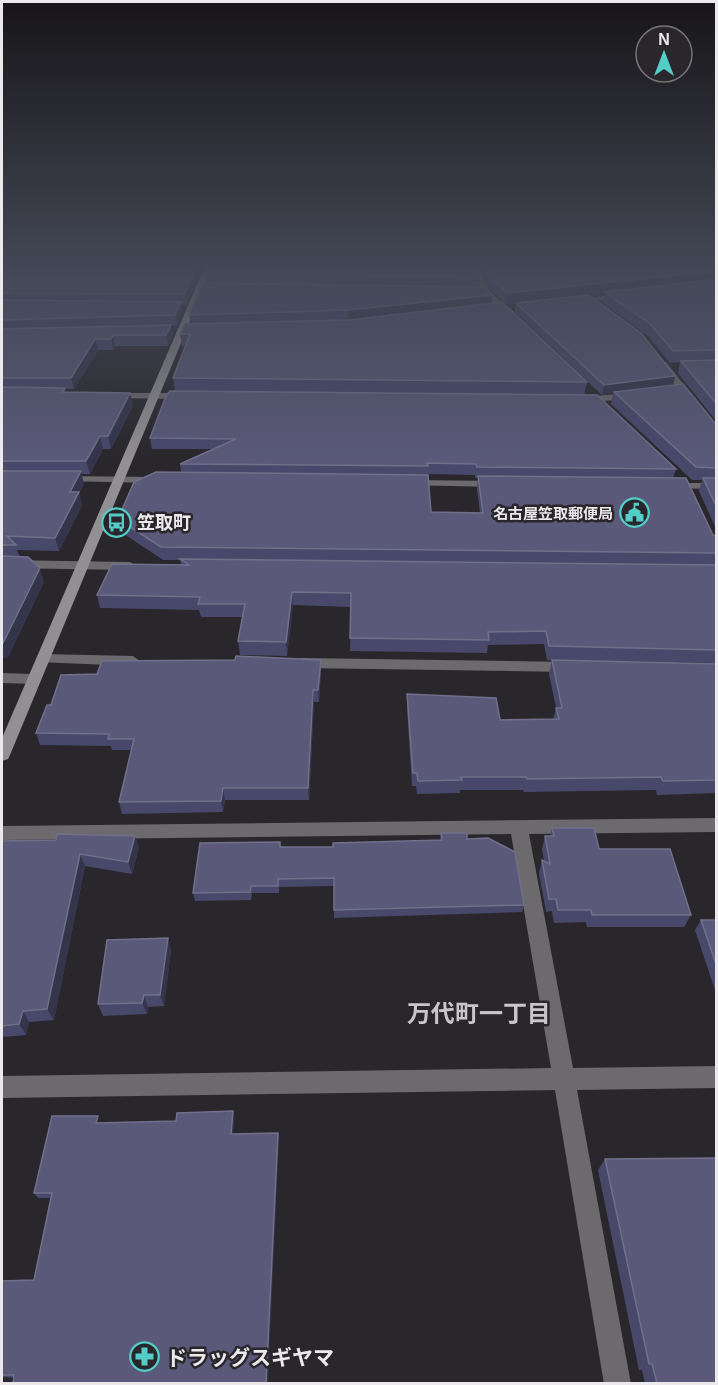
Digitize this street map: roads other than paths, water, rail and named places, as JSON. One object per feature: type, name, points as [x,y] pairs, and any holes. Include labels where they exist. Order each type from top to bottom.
[{"type":"street","points":[[2,755],[182,331]]},
{"type":"street","points":[[655,354],[671,368],[680,390],[717,431]]},
{"type":"street","points":[[590,392],[607,408]]},
{"type":"street","points":[[95,395],[189,396]]},
{"type":"street","points":[[575,400],[642,395]]},
{"type":"street","points":[[48,479],[166,480]]},
{"type":"street","points":[[391,483],[510,484]]},
{"type":"street","points":[[652,486],[717,486]]},
{"type":"street","points":[[2,564],[142,566]]},
{"type":"street","points":[[43,660],[149,661]]},
{"type":"street","points":[[291,663],[586,668]]},
{"type":"street","points":[[2,678],[34,679]]},
{"type":"street","points":[[2,833],[717,825]]},
{"type":"street","points":[[519,828],[618,1383]]},
{"type":"street","points":[[2,1087],[717,1077]]},
{"type":"place","name":"名古屋笠取郵便局","points":[[634,513]]},
{"type":"place","name":"笠取町","points":[[116,523]]},
{"type":"place","name":"ドラッグスギヤマ","points":[[145,1357]]},
{"type":"district","name":"万代町一丁目","points":[[479,1013]]}]
